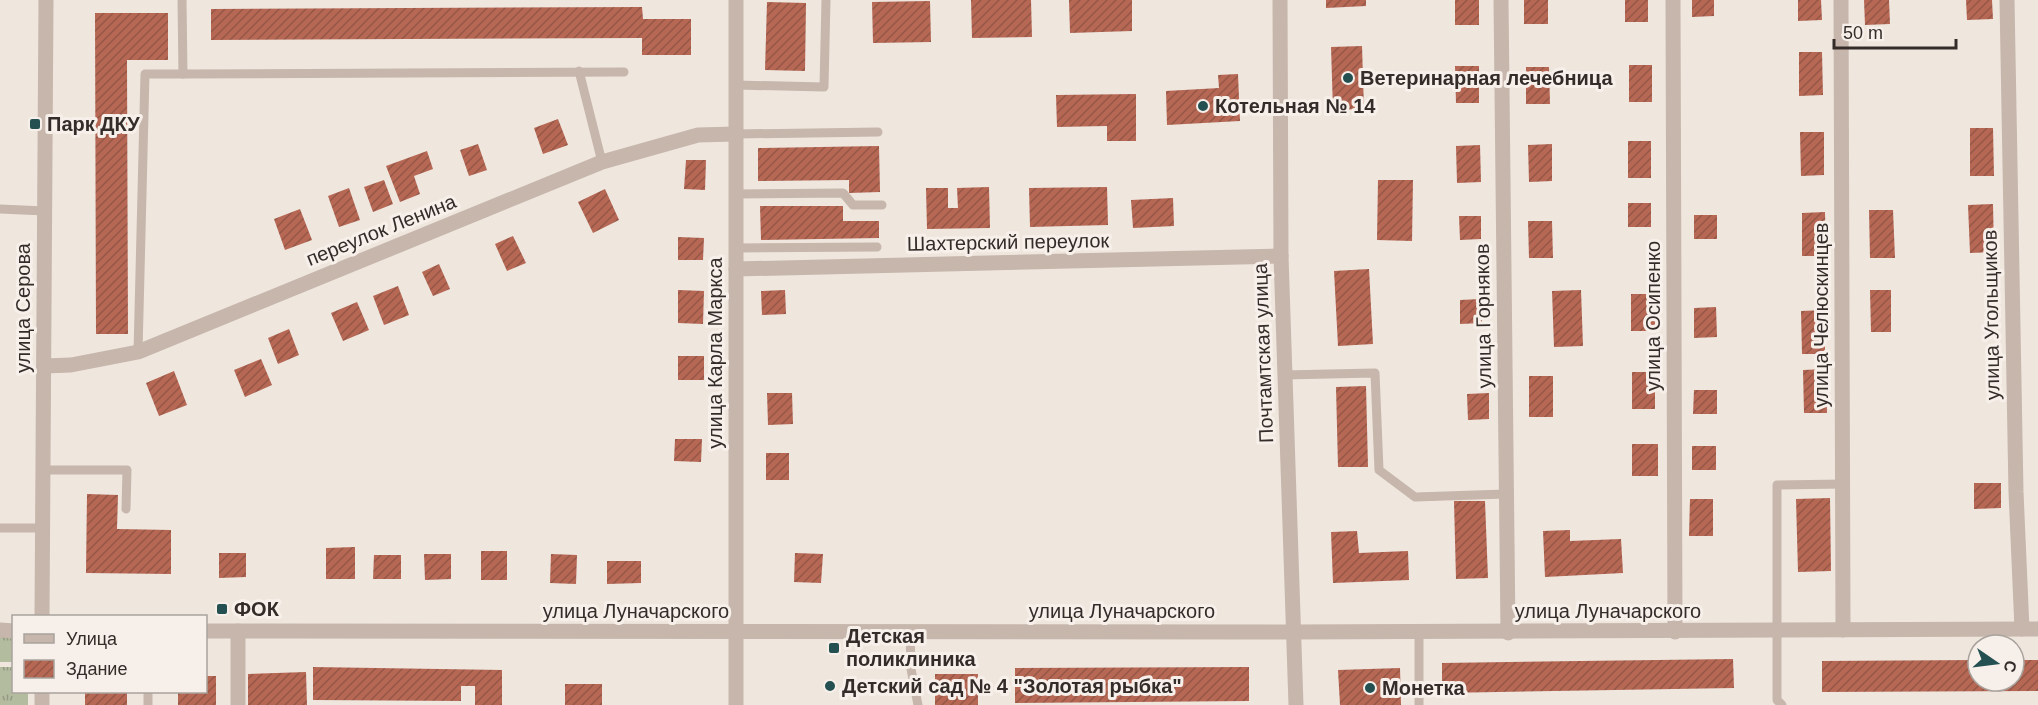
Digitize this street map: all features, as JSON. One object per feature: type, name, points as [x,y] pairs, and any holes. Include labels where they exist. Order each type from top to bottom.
[{"type":"street","name":"улица Серова","points":[[42,615],[46,0]]},
{"type":"street","name":"улица Карла Маркса","points":[[736,0],[736,705]]},
{"type":"street","name":"Почтамтская улица","points":[[1280,0],[1281,256],[1296,705]]},
{"type":"street","name":"улица Горняков","points":[[1501,0],[1508,633]]},
{"type":"street","name":"улица Осипенко","points":[[1672,0],[1675,632]]},
{"type":"street","name":"улица Челюскинцев","points":[[1841,0],[1843,630]]},
{"type":"street","name":"улица Угольщиков","points":[[2007,0],[2016,492],[2022,629]]},
{"type":"street","name":"переулок Ленина","points":[[44,366],[71,366],[138,352],[602,162],[698,135],[736,135]]},
{"type":"street","name":"Шахтерский переулок","points":[[736,270],[1281,256]]},
{"type":"street","name":"улица Луначарского","points":[[207,631],[1508,633],[2038,629]]},
{"type":"street","points":[[238,631],[238,705]]},
{"type":"lane","points":[[182,0],[183,74]]},
{"type":"lane","points":[[735,85],[824,87],[826,0]]},
{"type":"lane","points":[[579,71],[602,162]]},
{"type":"lane","points":[[138,352],[145,74],[624,72]]},
{"type":"lane","points":[[736,135],[878,132]]},
{"type":"lane","points":[[736,194],[843,193],[853,205],[882,205]]},
{"type":"lane","points":[[0,209],[45,211]]},
{"type":"lane","points":[[736,249],[877,247]]},
{"type":"lane","points":[[1284,375],[1375,373],[1379,470],[1415,497],[1506,494]]},
{"type":"lane","points":[[43,470],[126,470],[126,509]]},
{"type":"lane","points":[[1782,705],[1777,700],[1777,485],[1842,484]]},
{"type":"lane","points":[[0,528],[42,528]]},
{"type":"lane","points":[[910,633],[911,669],[918,705]]},
{"type":"lane","points":[[1419,633],[1419,705]]},
{"type":"green space","points":[[0,633],[12,633],[12,662],[0,662]]},
{"type":"green space","points":[[0,667],[12,667],[12,693],[28,693],[28,705],[0,705]]},
{"type":"building","points":[[971,0],[1031,0],[1032,37],[972,38]]},
{"type":"building","points":[[1069,0],[1132,0],[1132,31],[1070,33]]},
{"type":"building","points":[[1326,0],[1366,0],[1366,6],[1326,8]]},
{"type":"building","points":[[1455,0],[1479,0],[1479,25],[1455,25]]},
{"type":"building","points":[[1524,0],[1548,0],[1548,24],[1524,24]]},
{"type":"building","points":[[1625,0],[1648,0],[1648,22],[1625,22]]},
{"type":"building","points":[[1692,0],[1714,0],[1714,16],[1692,17]]},
{"type":"building","points":[[1798,0],[1821,0],[1822,20],[1798,21]]},
{"type":"building","points":[[1864,0],[1889,0],[1890,24],[1865,25]]},
{"type":"building","points":[[1966,0],[1992,0],[1993,19],[1967,20]]},
{"type":"building","points":[[930,1],[931,42],[873,43],[872,2]]},
{"type":"building","points":[[767,2],[806,3],[805,71],[765,70]]},
{"type":"building","points":[[642,7],[643,19],[691,19],[691,55],[642,55],[642,38],[211,40],[211,9]]},
{"type":"building","points":[[95,13],[168,13],[168,60],[127,60],[128,334],[96,334]]},
{"type":"building","name":"Ветеринарная лечебница","points":[[1362,46],[1364,109],[1333,110],[1331,47]]},
{"type":"building","points":[[1799,52],[1822,52],[1823,95],[1799,96]]},
{"type":"building","points":[[1629,65],[1652,65],[1652,102],[1629,102]]},
{"type":"building","points":[[1455,66],[1479,66],[1479,103],[1456,103]]},
{"type":"building","points":[[1526,67],[1549,67],[1550,104],[1526,104]]},
{"type":"building","name":"Котельная № 14","points":[[1238,74],[1240,121],[1167,125],[1166,91],[1219,88],[1218,75]]},
{"type":"building","points":[[1136,94],[1136,141],[1107,141],[1107,126],[1057,127],[1056,95]]},
{"type":"building","points":[[558,119],[568,145],[543,154],[534,128]]},
{"type":"building","points":[[1970,128],[1993,128],[1994,176],[1970,176]]},
{"type":"building","points":[[1800,132],[1824,132],[1824,175],[1801,176]]},
{"type":"building","points":[[1628,141],[1651,141],[1651,178],[1628,178]]},
{"type":"building","points":[[478,144],[487,170],[469,176],[460,150]]},
{"type":"building","points":[[1552,144],[1552,181],[1529,182],[1528,145]]},
{"type":"building","points":[[1480,145],[1481,182],[1457,183],[1456,146]]},
{"type":"building","points":[[879,146],[880,192],[849,193],[849,180],[758,181],[758,148]]},
{"type":"building","points":[[427,151],[433,169],[414,176],[420,194],[400,202],[386,166]]},
{"type":"building","points":[[686,160],[706,160],[705,190],[684,189]]},
{"type":"building","points":[[384,180],[393,204],[373,212],[364,187]]},
{"type":"building","points":[[1378,180],[1413,180],[1412,241],[1377,240]]},
{"type":"building","points":[[989,187],[990,228],[927,229],[926,188],[948,188],[948,208],[958,208],[957,188]]},
{"type":"building","points":[[1107,187],[1108,225],[1030,227],[1029,188]]},
{"type":"building","points":[[349,188],[360,220],[339,227],[328,196]]},
{"type":"building","points":[[605,189],[619,220],[593,233],[578,202]]},
{"type":"building","points":[[1173,198],[1174,226],[1133,228],[1131,200]]},
{"type":"building","points":[[1628,203],[1651,203],[1651,227],[1628,227]]},
{"type":"building","points":[[1993,204],[1994,252],[1970,253],[1968,205]]},
{"type":"building","points":[[760,206],[843,206],[843,221],[879,221],[879,238],[761,240]]},
{"type":"building","points":[[300,209],[312,240],[285,250],[274,219]]},
{"type":"building","points":[[1869,210],[1893,210],[1895,258],[1870,258]]},
{"type":"building","points":[[1825,212],[1826,256],[1802,256],[1802,213]]},
{"type":"building","points":[[1694,215],[1717,215],[1717,239],[1694,239]]},
{"type":"building","points":[[1459,216],[1481,216],[1481,239],[1460,240]]},
{"type":"building","points":[[1528,221],[1552,221],[1553,258],[1529,258]]},
{"type":"building","points":[[513,236],[526,263],[507,271],[495,244]]},
{"type":"building","points":[[678,237],[704,238],[703,260],[678,260]]},
{"type":"building","points":[[439,264],[450,289],[433,296],[422,272]]},
{"type":"building","points":[[1369,269],[1373,344],[1338,346],[1334,271]]},
{"type":"building","points":[[398,286],[409,315],[384,325],[373,296]]},
{"type":"building","points":[[678,290],[704,291],[703,324],[678,323]]},
{"type":"building","points":[[785,290],[786,314],[762,315],[761,291]]},
{"type":"building","points":[[1581,290],[1583,346],[1554,347],[1552,291]]},
{"type":"building","points":[[1870,290],[1891,290],[1891,332],[1871,332]]},
{"type":"building","points":[[1631,294],[1655,294],[1655,331],[1631,331]]},
{"type":"building","points":[[1481,299],[1482,323],[1460,324],[1460,300]]},
{"type":"building","points":[[357,302],[369,330],[343,341],[331,313]]},
{"type":"building","points":[[1716,307],[1717,337],[1694,338],[1694,308]]},
{"type":"building","points":[[1825,310],[1825,354],[1802,354],[1801,311]]},
{"type":"building","points":[[289,329],[299,355],[278,364],[268,338]]},
{"type":"building","points":[[678,356],[704,356],[704,380],[678,380]]},
{"type":"building","points":[[261,359],[272,385],[245,397],[234,370]]},
{"type":"building","points":[[1826,369],[1827,413],[1804,413],[1803,370]]},
{"type":"building","points":[[174,371],[187,405],[159,416],[146,383]]},
{"type":"building","points":[[1632,372],[1655,372],[1655,409],[1632,409]]},
{"type":"building","points":[[1529,376],[1553,376],[1553,417],[1529,417]]},
{"type":"building","points":[[1366,386],[1368,467],[1338,467],[1336,387]]},
{"type":"building","points":[[1694,390],[1717,390],[1717,414],[1693,414]]},
{"type":"building","points":[[767,393],[792,393],[793,424],[768,425]]},
{"type":"building","points":[[1489,393],[1489,419],[1468,420],[1467,394]]},
{"type":"building","points":[[675,439],[702,439],[701,462],[674,461]]},
{"type":"building","points":[[1632,444],[1658,444],[1658,476],[1632,476]]},
{"type":"building","points":[[1692,446],[1716,446],[1716,470],[1692,470]]},
{"type":"building","points":[[766,453],[789,453],[789,480],[766,480]]},
{"type":"building","points":[[1974,483],[2001,483],[2001,508],[1974,509]]},
{"type":"building","points":[[87,494],[118,495],[117,529],[171,530],[171,574],[86,573]]},
{"type":"building","points":[[1830,498],[1831,571],[1798,572],[1796,499]]},
{"type":"building","points":[[1690,499],[1713,499],[1713,536],[1689,536]]},
{"type":"building","points":[[1454,501],[1485,501],[1488,578],[1456,579]]},
{"type":"building","points":[[1570,530],[1570,541],[1621,539],[1623,573],[1545,577],[1543,531]]},
{"type":"building","points":[[1357,531],[1359,553],[1408,551],[1409,580],[1333,583],[1331,532]]},
{"type":"building","points":[[355,547],[355,579],[326,579],[326,548]]},
{"type":"building","points":[[481,551],[507,551],[507,580],[481,580]]},
{"type":"building","points":[[219,553],[246,553],[246,577],[219,578]]},
{"type":"building","points":[[795,553],[823,554],[821,583],[794,582]]},
{"type":"building","points":[[424,554],[451,554],[451,579],[425,580]]},
{"type":"building","points":[[551,554],[577,555],[576,584],[550,583]]},
{"type":"building","points":[[374,555],[401,555],[401,579],[373,579]]},
{"type":"building","points":[[607,561],[641,561],[641,583],[607,584]]},
{"type":"building","points":[[1733,659],[1734,688],[1442,693],[1442,663]]},
{"type":"building","points":[[1966,660],[1966,691],[1822,692],[1822,661]]},
{"type":"building","points":[[2026,660],[2038,660],[2038,691],[2026,691]]},
{"type":"building","points":[[313,667],[502,670],[502,705],[475,705],[475,686],[461,686],[461,701],[313,700]]},
{"type":"building","points":[[1249,667],[1249,701],[1015,703],[1015,668]]},
{"type":"building","name":"Монетка","points":[[1400,668],[1401,705],[1340,705],[1338,670]]},
{"type":"building","points":[[306,672],[307,705],[248,705],[248,674]]},
{"type":"building","points":[[935,674],[978,674],[978,705],[935,705]]},
{"type":"building","points":[[207,676],[216,676],[216,705],[178,705],[178,693],[207,693]]},
{"type":"building","points":[[565,684],[602,684],[602,705],[565,705]]},
{"type":"building","points":[[85,693],[127,693],[127,705],[85,705]]},
{"type":"place","name":"Ветеринарная лечебница","points":[[1348,78]]},
{"type":"place","name":"Котельная № 14","points":[[1203,106]]},
{"type":"place","name":"Парк ДКУ","points":[[35,124]]},
{"type":"place","name":"ФОК","points":[[222,609]]},
{"type":"place","name":"Детская поликлиника","points":[[834,648]]},
{"type":"place","name":"Детский сад № 4 \"Золотая рыбка\"","points":[[830,686]]},
{"type":"place","name":"Монетка","points":[[1370,688]]}]
